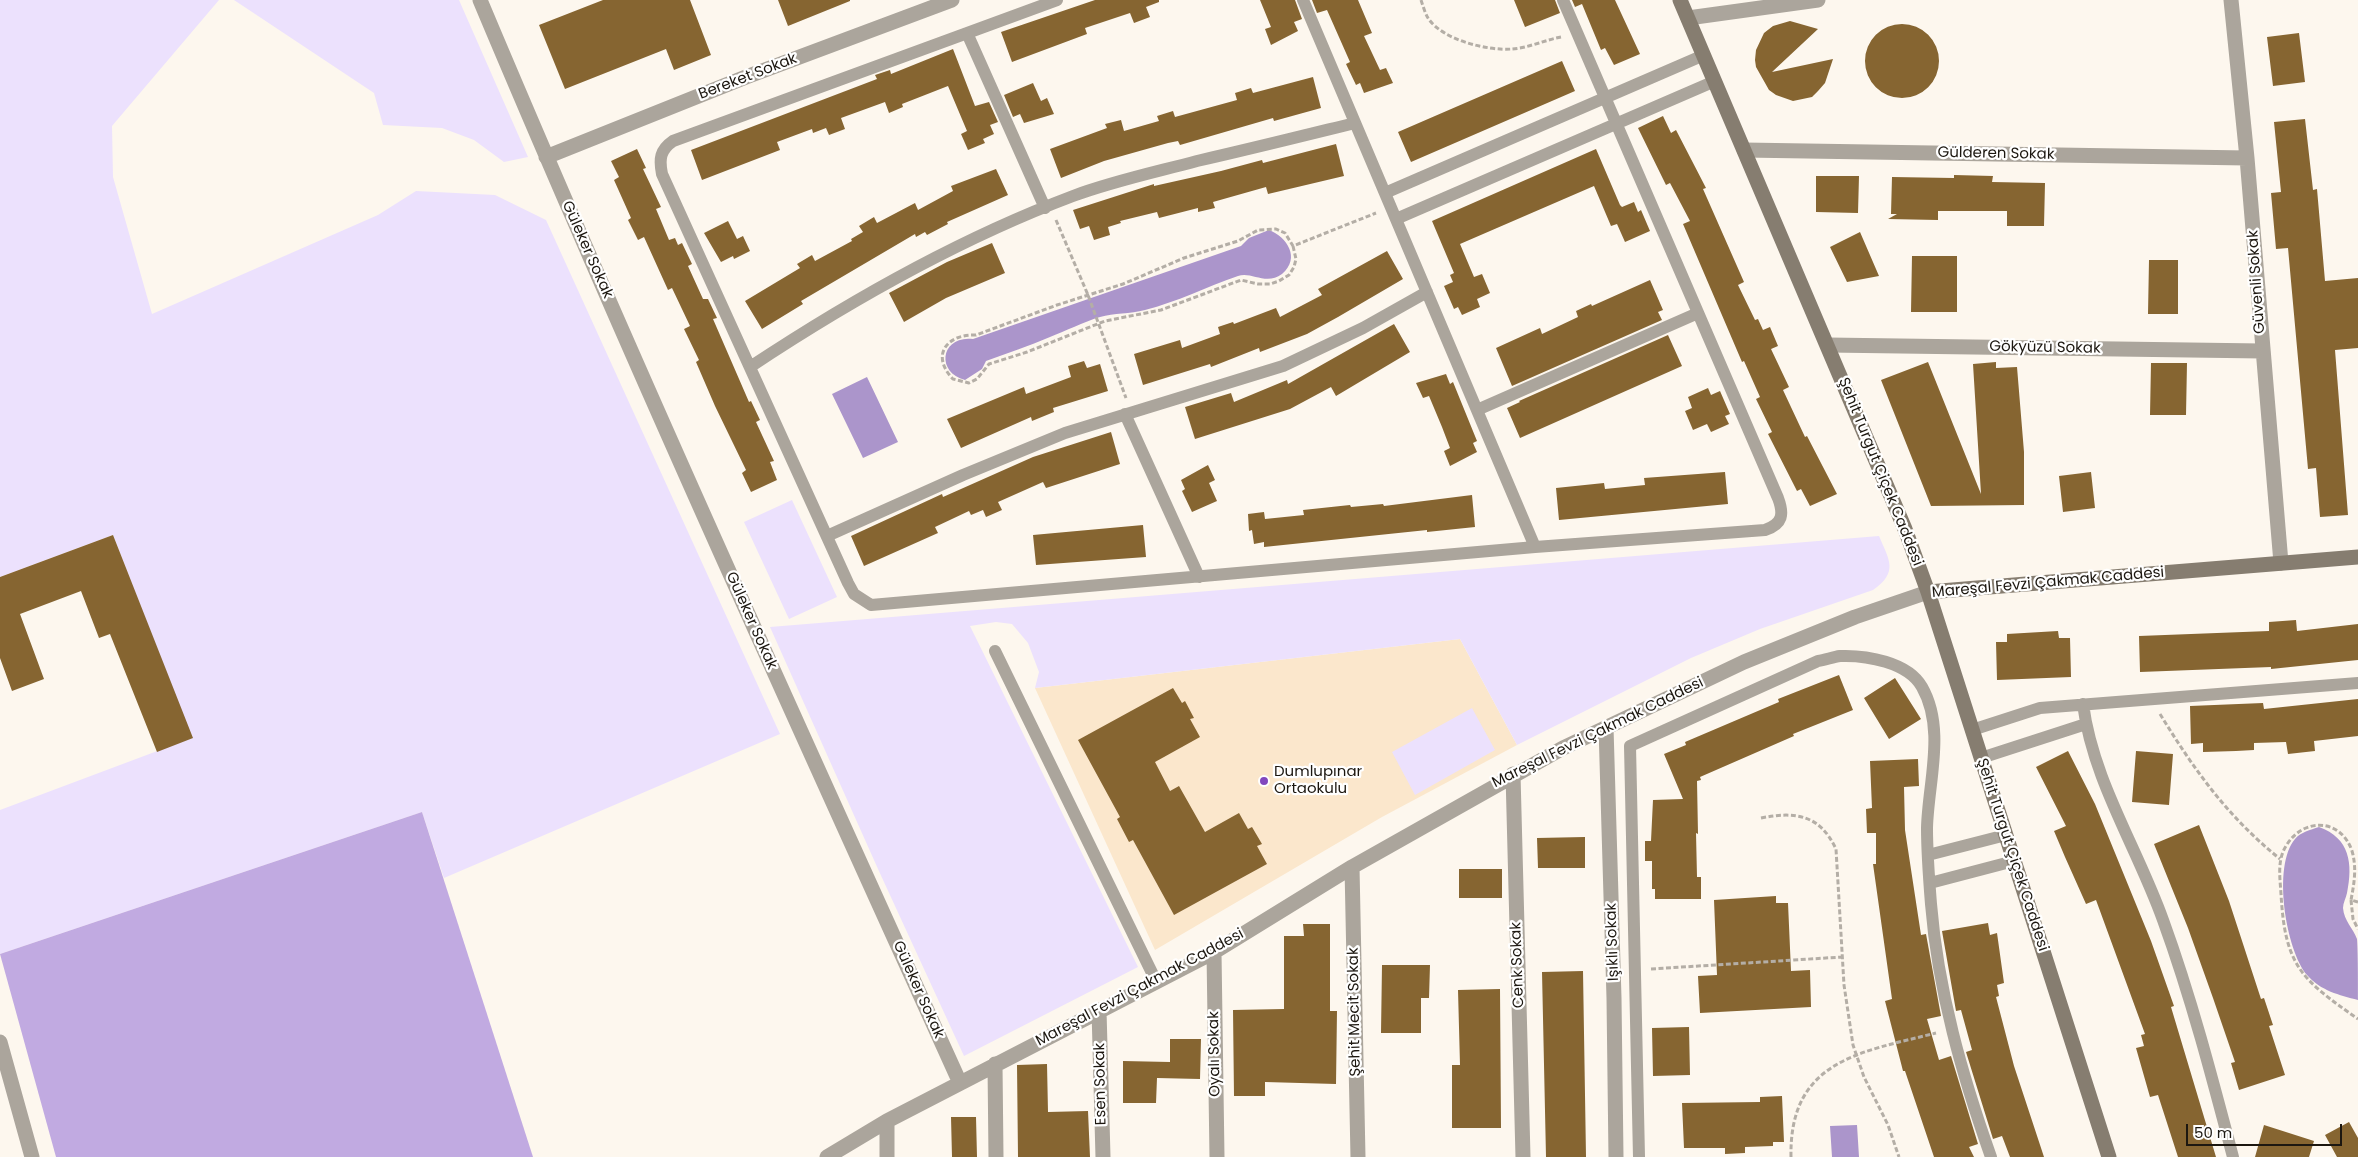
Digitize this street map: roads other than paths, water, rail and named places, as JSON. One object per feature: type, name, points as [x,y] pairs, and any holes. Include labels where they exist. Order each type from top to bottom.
[{"type":"street","name":"Güleker Sokak","points":[[480,0],[546,157],[760,642],[960,1083]]},
{"type":"street","name":"Bereket Sokak","points":[[546,157],[746,77],[952,0]]},
{"type":"street","name":"Şehit Turgut Çiçek Caddesi","points":[[1680,0],[1905,529],[1928,592],[2110,1157]]},
{"type":"street","points":[[1688,18],[1818,0]]},
{"type":"street","name":"Güvenli Sokak","points":[[2231,0],[2247,158],[2281,563]]},
{"type":"street","name":"Gülderen Sokak","points":[[1744,150],[2247,158]]},
{"type":"street","name":"Gökyüzü Sokak","points":[[1828,345],[2262,351]]},
{"type":"street","name":"Mareşal Fevzi Çakmak Caddesi","points":[[827,1157],[887,1121],[1214,952],[1352,866],[1513,774],[1606,727],[1744,662],[1855,616],[1928,592],[2358,557]]},
{"type":"street","name":"Işıklı Sokak","points":[[1606,727],[1614,998],[1616,1157]]},
{"type":"street","name":"Cenk Sokak","points":[[1513,774],[1523,1157]]},
{"type":"street","name":"Şehit Mecit Sokak","points":[[1352,866],[1358,1157]]},
{"type":"street","name":"Oyalı Sokak","points":[[1214,952],[1217,1157]]},
{"type":"street","name":"Esen Sokak","points":[[1099,1010],[1102,1157]]},
{"type":"street","points":[[0,1042],[32,1157]]},
{"type":"street","points":[[995,1064],[996,1157]]},
{"type":"street","points":[[887,1121],[887,1157]]},
{"type":"lane","points":[[1057,0],[673,141],[665,146],[661,153],[660,164],[662,174],[854,594],[872,605],[1535,547],[1765,530],[1776,527],[1781,521],[1783,511],[1778,498],[1562,0]]},
{"type":"lane","points":[[1303,0],[1535,547]]},
{"type":"lane","points":[[967,33],[1047,207]]},
{"type":"lane","points":[[1384,193],[1704,55]]},
{"type":"lane","points":[[1393,213],[1715,81]]},
{"type":"lane","points":[[750,367],[822,320],[892,280],[970,241],[1074,196],[1138,176],[1355,123]]},
{"type":"lane","points":[[827,536],[1065,433],[1283,366],[1364,328],[1427,292]]},
{"type":"lane","points":[[1477,410],[1698,313]]},
{"type":"lane","points":[[1128,413],[1199,577]]},
{"type":"lane","points":[[996,651],[1156,981]]},
{"type":"lane","points":[[1639,1157],[1630,746],[1818,661],[1839,656],[1863,657],[1890,663],[1906,672],[1921,685],[1928,701],[1934,751],[1927,828],[1936,949],[1952,1029],[1974,1110],[1991,1157]]},
{"type":"lane","points":[[1972,730],[2040,708],[2358,682]]},
{"type":"lane","points":[[2083,704],[2086,724],[2098,768],[2163,918],[2191,1002],[2233,1157]]},
{"type":"lane","points":[[1981,758],[2086,724]]},
{"type":"lane","points":[[1928,855],[2006,835]]},
{"type":"lane","points":[[1930,883],[2014,861]]},
{"type":"place","name":"Dumlupınar Ortaokulu","points":[[1264,781]]}]
